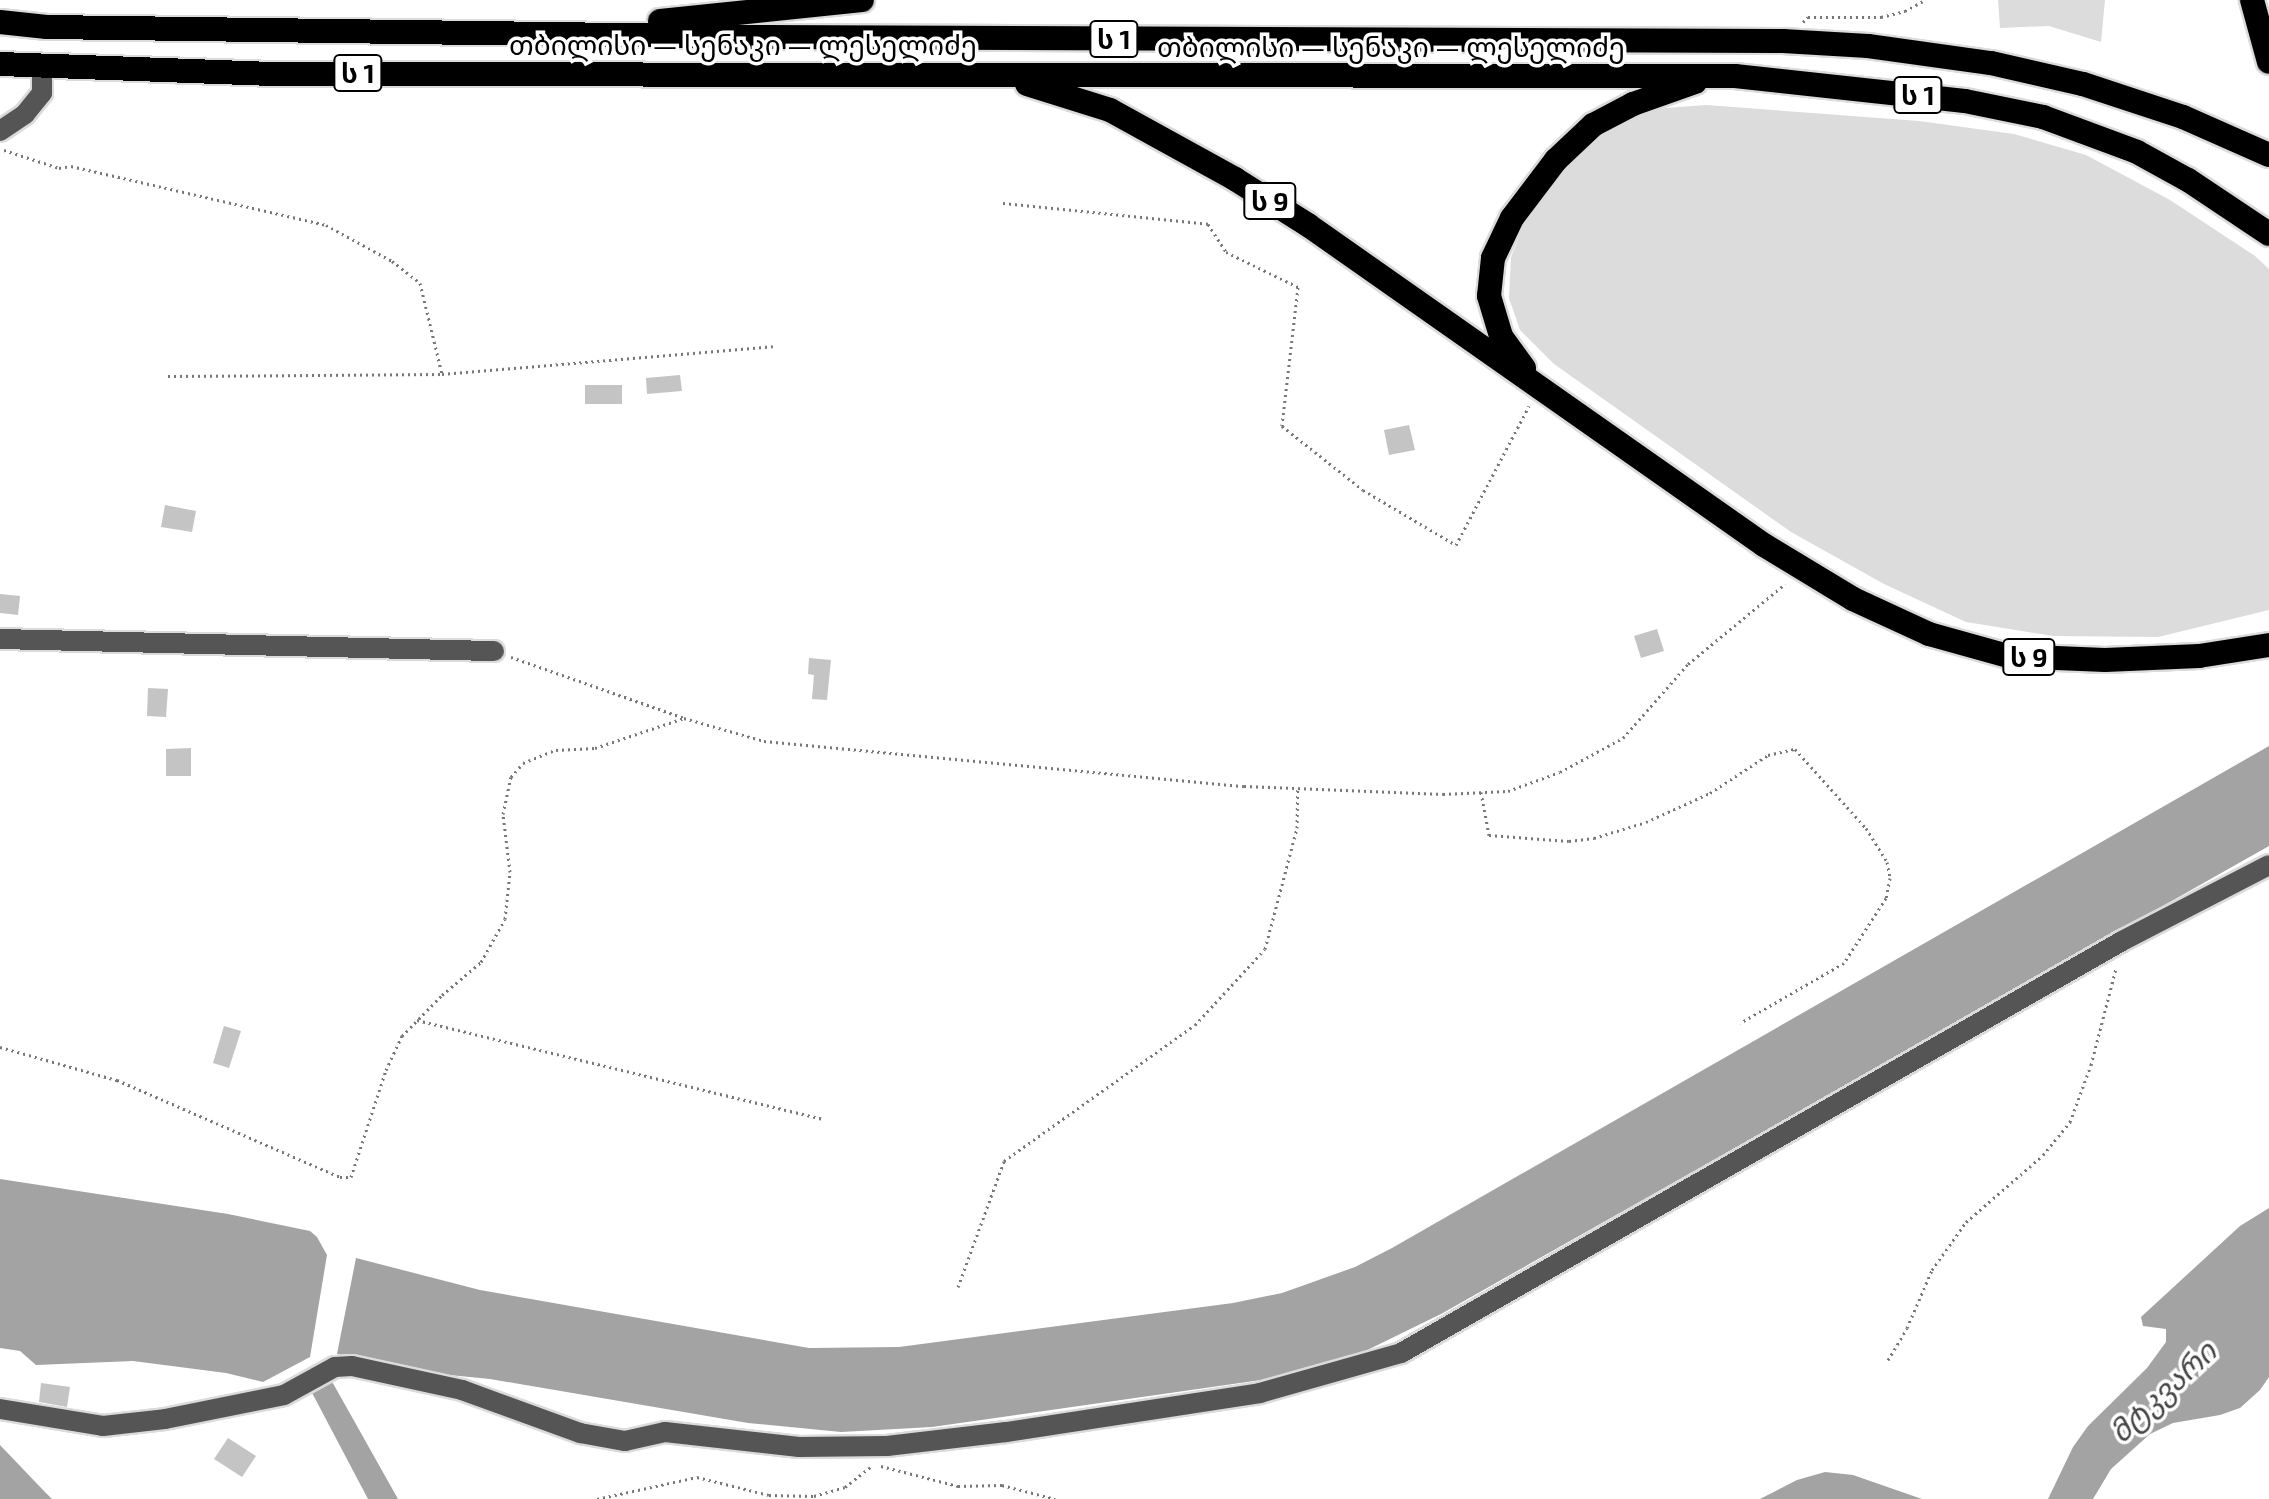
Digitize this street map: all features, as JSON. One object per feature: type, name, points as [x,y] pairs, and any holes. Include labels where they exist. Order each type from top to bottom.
[{"type":"highway","points":[[566,31],[862,0]]},
{"type":"highway","points":[[2252,0],[2269,62]]},
{"type":"highway","name":"თბილისი — სენაკი — ლესელიძე","points":[[0,22],[47,27],[566,31],[766,37],[1783,41],[1933,54],[2034,72],[2134,99],[2269,155]]},
{"type":"highway","name":"თბილისი — სენაკი — ლესელიძე","points":[[0,64],[277,74],[1711,76],[1891,92],[2007,107],[2043,117],[2137,152],[2188,180],[2269,234]]},
{"type":"highway","name":"ს 9","points":[[977,75],[1079,98],[1150,130],[1308,225],[1806,572],[1929,634],[2008,656],[2105,660],[2199,656],[2269,645]]},
{"type":"highway","points":[[1540,385],[1501,336],[1489,296],[1493,258],[1512,218],[1556,160],[1593,125],[1633,104],[1711,76]]},
{"type":"street","points":[[0,131],[25,114],[42,93],[42,67]]},
{"type":"street","points":[[0,639],[494,651]]},
{"type":"street","points":[[0,1409],[103,1426],[165,1419],[284,1395],[335,1367],[352,1366],[462,1390],[580,1433],[625,1441],[665,1432],[799,1447],[887,1446],[1006,1432],[1260,1393],[1401,1353],[2122,941],[2269,865]]},
{"type":"path","points":[[1783,41],[1808,17],[1881,17],[1905,11],[1925,0]]},
{"type":"path","points":[[0,148],[59,168],[71,166],[326,225],[392,261],[420,283],[442,374]]},
{"type":"path","points":[[1003,203],[1208,224],[1226,252],[1298,287],[1282,426],[1363,490],[1456,545],[1481,503],[1540,385]]},
{"type":"path","points":[[168,376],[442,374],[773,346]]},
{"type":"path","points":[[494,651],[684,718],[764,741],[1244,786],[1508,791],[1560,772],[1623,738],[1688,664],[1779,587],[1806,572]]},
{"type":"path","points":[[0,1047],[117,1080],[340,1177],[351,1177],[386,1070],[402,1036],[481,962],[505,919],[510,872],[503,814],[511,777],[523,763],[556,750],[595,748],[684,718]]},
{"type":"path","points":[[1481,792],[1489,835],[1569,841],[1594,838],[1646,822],[1710,793],[1768,755],[1795,749],[1866,828],[1887,862],[1890,878],[1886,898],[1844,963],[1740,1023]]},
{"type":"path","points":[[958,1287],[1004,1161],[1195,1025],[1265,949],[1297,828],[1298,788]]},
{"type":"path","points":[[1888,1360],[1907,1328],[1932,1270],[1966,1222],[2043,1155],[2070,1122],[2091,1065],[2122,941]]},
{"type":"path","points":[[417,1020],[824,1119]]},
{"type":"path","points":[[597,1499],[697,1477],[769,1495],[814,1496],[845,1487],[885,1459]]},
{"type":"path","points":[[874,1464],[958,1486],[1002,1485],[1055,1499]]},
{"type":"shaded area","points":[[1998,0],[2105,0],[2101,42],[2049,26],[2000,28]]},
{"type":"shaded area","points":[[1706,105],[1919,121],[2014,134],[2086,155],[2170,200],[2255,256],[2269,269],[2269,610],[2158,637],[2053,636],[1966,622],[1884,584],[1791,532],[1554,364],[1520,330],[1509,298],[1511,257],[1528,215],[1585,144],[1625,120],[1665,108]]},
{"type":"water","points":[[2269,746],[2269,846],[1441,1314],[1349,1359],[1261,1380],[932,1427],[841,1432],[748,1423],[490,1379],[409,1371],[337,1354],[356,1258],[480,1290],[809,1348],[899,1347],[1233,1303],[1282,1293],[1355,1267],[1392,1248]]},
{"type":"water","points":[[0,1179],[228,1214],[310,1231],[327,1255],[310,1357],[263,1382],[226,1373],[133,1361],[36,1365],[20,1351],[0,1348]]},
{"type":"water","name":"მტკვარი","points":[[2269,1208],[2269,1377],[2260,1390],[2240,1408],[2220,1415],[2173,1423],[2150,1434],[2111,1469],[2093,1499],[2048,1499],[2073,1447],[2088,1426],[2147,1368],[2166,1342],[2166,1329],[2143,1326],[2141,1317],[2240,1226]]},
{"type":"water","points":[[330,1378],[398,1499],[368,1499],[310,1389]]},
{"type":"water","points":[[0,1445],[43,1490],[52,1499],[0,1499]]},
{"type":"water","points":[[1825,1472],[1853,1475],[1922,1499],[1760,1499],[1797,1480]]},
{"type":"building","points":[[680,375],[682,391],[647,394],[646,378]]},
{"type":"building","points":[[585,385],[622,385],[622,404],[585,404]]},
{"type":"building","points":[[1409,425],[1415,450],[1389,455],[1384,430]]},
{"type":"building","points":[[165,505],[196,511],[192,532],[161,527]]},
{"type":"building","points":[[0,594],[20,596],[18,615],[0,613]]},
{"type":"building","points":[[1657,629],[1664,651],[1641,658],[1634,636]]},
{"type":"building","points":[[809,658],[831,660],[827,700],[812,699],[814,675],[808,674]]},
{"type":"building","points":[[148,688],[168,689],[166,717],[147,716]]},
{"type":"building","points":[[191,748],[191,776],[166,776],[166,749]]},
{"type":"building","points":[[224,1026],[241,1031],[229,1068],[213,1063]]},
{"type":"building","points":[[41,1383],[70,1387],[67,1407],[39,1402]]},
{"type":"building","points":[[228,1438],[256,1456],[242,1477],[214,1459]]}]
